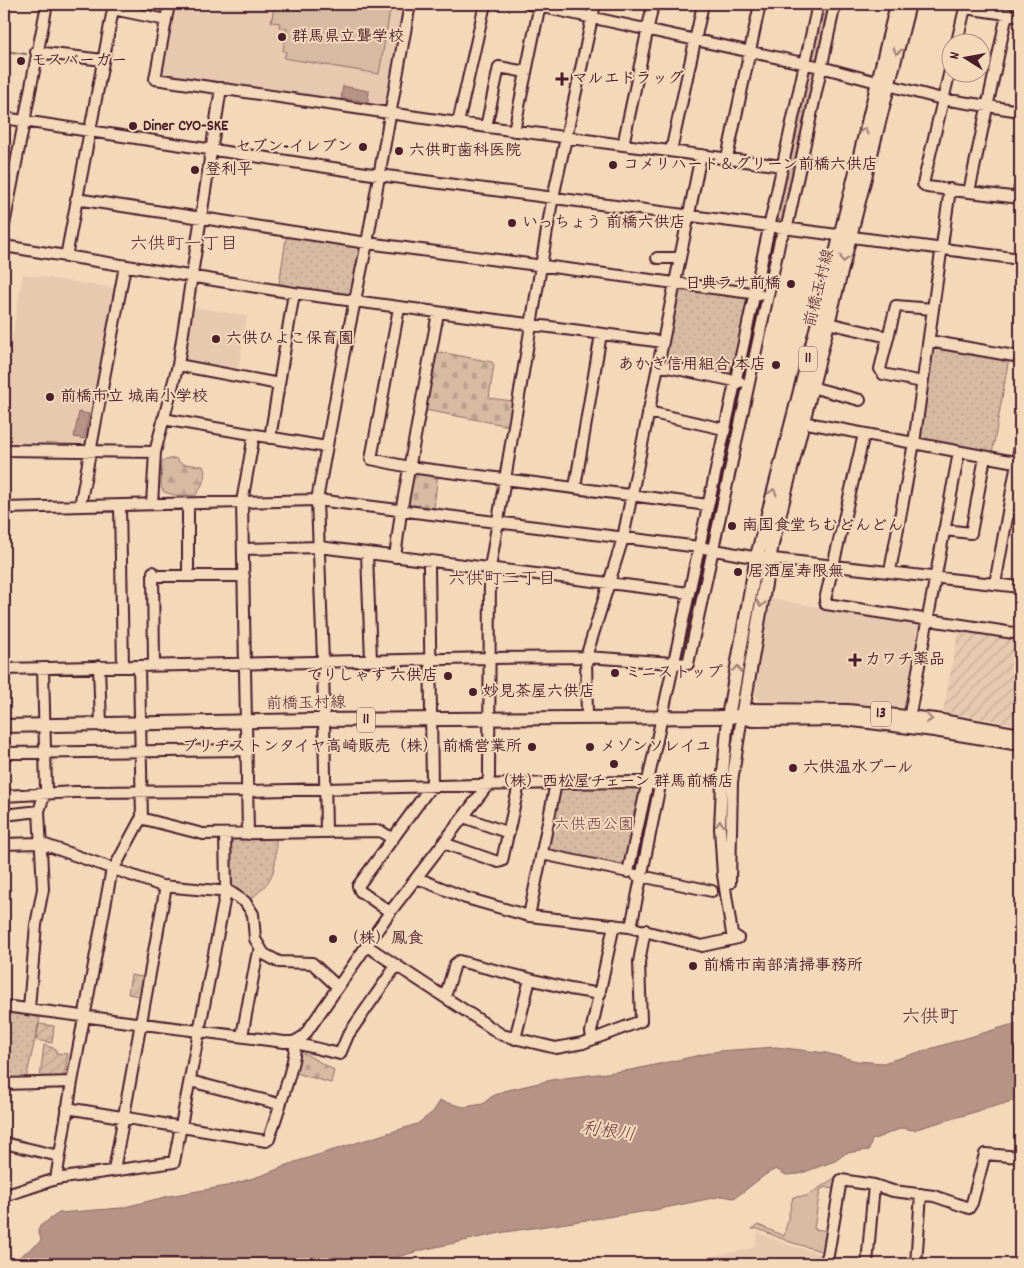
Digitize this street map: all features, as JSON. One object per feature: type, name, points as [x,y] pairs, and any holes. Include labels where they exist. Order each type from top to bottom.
[{"type":"main road","name":"前橋玉村線","points":[[728,716],[763,556],[882,83],[896,4]]},
{"type":"main road","name":"前橋玉村線","points":[[882,83],[909,4]]},
{"type":"main road","name":"前橋玉村線","points":[[4,726],[100,726],[246,721],[742,716],[763,556],[802,422],[828,323],[845,236]]},
{"type":"main road","name":"13","points":[[742,716],[752,720],[845,719],[908,722],[1020,734]]},
{"type":"main road","name":"13","points":[[908,722],[1020,744]]},
{"type":"street","points":[[4,225],[36,52],[47,4]]},
{"type":"street","points":[[169,4],[155,79],[514,131],[782,166]]},
{"type":"street","points":[[326,832],[325,720],[317,500],[367,243],[410,4]]},
{"type":"street","points":[[458,123],[485,4]]},
{"type":"street","points":[[529,4],[821,67],[942,99],[1020,111]]},
{"type":"street","points":[[67,1108],[266,1141],[269,1139],[297,1041],[338,987],[390,912],[466,816],[488,785],[490,568],[553,199],[596,4]]},
{"type":"street","points":[[622,145],[653,4]]},
{"type":"street","points":[[671,151],[703,4]]},
{"type":"street","points":[[727,158],[760,4]]},
{"type":"street","points":[[628,872],[818,4]]},
{"type":"street","points":[[4,669],[586,657],[688,664],[767,296],[784,229],[788,222],[835,4]]},
{"type":"street","points":[[514,131],[540,5]]},
{"type":"street","points":[[66,257],[114,6],[166,20]]},
{"type":"street","points":[[960,32],[966,6],[1020,16]]},
{"type":"street","points":[[969,192],[1007,14]]},
{"type":"street","points":[[36,52],[103,60]]},
{"type":"street","points":[[486,127],[499,67],[526,72]]},
{"type":"street","points":[[947,82],[922,182],[927,187],[1019,198],[1020,187]]},
{"type":"street","points":[[152,504],[155,452],[178,365],[220,88]]},
{"type":"street","points":[[4,118],[379,175],[1020,259]]},
{"type":"street","points":[[587,717],[586,657],[623,538],[701,155]]},
{"type":"street","points":[[890,571],[914,443],[950,190]]},
{"type":"street","points":[[76,199],[367,243],[767,296]]},
{"type":"street","points":[[4,246],[294,293],[663,342]]},
{"type":"street","points":[[657,258],[680,258]]},
{"type":"street","points":[[80,506],[126,266]]},
{"type":"street","points":[[270,438],[294,293]]},
{"type":"street","points":[[922,382],[881,373],[897,304],[933,309]]},
{"type":"street","points":[[399,308],[371,459],[409,467],[708,505]]},
{"type":"street","points":[[395,557],[401,510],[438,313]]},
{"type":"street","points":[[828,323],[888,337]]},
{"type":"street","points":[[575,487],[601,334]]},
{"type":"street","points":[[929,341],[1020,357]]},
{"type":"street","points":[[178,365],[279,384]]},
{"type":"street","points":[[658,365],[748,384]]},
{"type":"street","points":[[811,387],[860,400]]},
{"type":"street","points":[[648,412],[724,429]]},
{"type":"street","points":[[163,419],[326,447]]},
{"type":"street","points":[[802,422],[1019,463]]},
{"type":"street","points":[[864,434],[832,565],[825,600],[826,604],[1020,634]]},
{"type":"street","points":[[248,834],[242,502],[254,435]]},
{"type":"street","points":[[995,584],[1019,463],[1020,446]]},
{"type":"street","points":[[4,450],[155,452]]},
{"type":"street","points":[[908,722],[959,452]]},
{"type":"street","points":[[944,530],[971,533],[985,457]]},
{"type":"street","points":[[4,508],[317,500],[935,578],[1020,587]]},
{"type":"street","points":[[188,504],[188,576]]},
{"type":"street","points":[[120,506],[123,666]]},
{"type":"street","points":[[244,550],[319,548],[689,593]]},
{"type":"street","points":[[368,554],[371,660]]},
{"type":"street","points":[[390,912],[360,891],[358,886],[432,785],[429,566]]},
{"type":"street","points":[[154,665],[153,574],[244,576]]},
{"type":"street","points":[[99,666],[100,726]]},
{"type":"street","points":[[56,1179],[67,1108],[112,869],[142,819],[139,666]]},
{"type":"street","points":[[29,1008],[36,925],[43,889],[39,811],[45,793],[46,752],[43,668]]},
{"type":"street","points":[[728,716],[721,792],[721,842],[732,934],[738,938]]},
{"type":"street","points":[[738,938],[731,899],[729,846],[733,774],[742,716]]},
{"type":"street","points":[[4,753],[247,750]]},
{"type":"street","points":[[529,916],[556,783]]},
{"type":"street","points":[[4,796],[45,793],[248,791],[432,785],[556,783],[647,783],[660,785],[631,927]]},
{"type":"street","points":[[445,841],[449,845],[501,862],[504,858],[519,784]]},
{"type":"street","points":[[4,814],[39,811]]},
{"type":"street","points":[[466,816],[469,819],[509,833]]},
{"type":"street","points":[[142,819],[192,833],[248,834],[380,831],[393,839]]},
{"type":"street","points":[[4,1196],[56,1179],[174,1162],[226,891],[225,834]]},
{"type":"street","points":[[4,844],[40,843],[166,886],[226,891],[235,895],[247,905],[253,916],[255,939],[262,951],[277,962],[312,963],[338,987]]},
{"type":"street","points":[[542,854],[712,891]]},
{"type":"street","points":[[417,878],[466,898],[529,916],[631,927],[702,946],[738,938]]},
{"type":"street","points":[[114,1170],[166,886]]},
{"type":"street","points":[[592,1039],[591,1032],[614,925]]},
{"type":"street","points":[[366,946],[499,1034],[556,1048],[583,1043],[640,1021],[640,962],[644,930]]},
{"type":"street","points":[[242,1036],[257,956],[262,951]]},
{"type":"street","points":[[444,997],[455,964],[459,961],[570,989],[600,994]]},
{"type":"street","points":[[4,1006],[199,1031],[297,1041],[340,1054],[348,1035],[396,966]]},
{"type":"street","points":[[515,1038],[530,978]]},
{"type":"street","points":[[4,1084],[72,1082]]},
{"type":"street","points":[[190,1082],[280,1104]]},
{"type":"street","points":[[4,1143],[59,1156]]},
{"type":"street","points":[[824,1264],[828,1255],[841,1180],[874,1185],[893,1191],[921,1194],[970,1208],[985,1154],[1020,1157]]},
{"type":"street","points":[[867,1264],[874,1185]]},
{"type":"street","points":[[916,1264],[921,1194]]},
{"type":"shaded area","name":"群馬県立聾学校","points":[[172,4],[404,4],[384,108],[161,76],[159,71]]},
{"type":"shaded area","name":"前橋市立 城南小学校","points":[[23,274],[118,289],[88,443],[85,446],[4,445],[4,349],[10,349]]},
{"type":"shaded area","name":"六供ひよこ保育園","points":[[193,307],[247,316],[238,370],[184,361]]},
{"type":"shaded area","points":[[770,599],[919,623],[921,626],[906,708],[833,702],[761,702],[753,693]]},
{"type":"shaded area","points":[[959,629],[1020,638],[1020,725],[943,712]]},
{"type":"shaded area","points":[[758,1232],[786,1244],[825,1255],[821,1264],[671,1264],[750,1249],[755,1246]]},
{"type":"green space","points":[[275,4],[401,4],[400,6],[391,5],[379,74],[284,58],[286,52],[283,51],[287,28],[279,27],[280,23],[271,22]]},
{"type":"green space","points":[[821,4],[832,4],[820,60],[811,61]]},
{"type":"green space","points":[[809,68],[817,72],[785,220],[774,219],[807,70]]},
{"type":"green space","points":[[287,233],[362,247],[354,292],[346,295],[279,284]]},
{"type":"green space","points":[[682,287],[747,296],[750,299],[733,375],[730,376],[666,362],[664,359],[678,290]]},
{"type":"green space","points":[[757,297],[763,298],[747,377],[740,378]]},
{"type":"green space","points":[[934,346],[1009,358],[992,454],[920,440],[917,437],[931,348]]},
{"type":"green space","points":[[440,352],[492,362],[494,365],[489,398],[512,401],[510,426],[425,410],[435,355]]},
{"type":"green space","points":[[743,385],[711,542],[703,540],[737,386]]},
{"type":"green space","points":[[175,458],[182,464],[203,466],[205,477],[196,495],[178,496],[164,492],[161,487],[162,461]]},
{"type":"green space","points":[[414,472],[438,472],[434,508],[407,504]]},
{"type":"green space","name":"六供西公園","points":[[638,785],[641,788],[624,866],[621,869],[548,853],[546,849],[559,789],[562,786]]},
{"type":"green space","points":[[273,836],[276,839],[276,850],[272,873],[265,886],[251,899],[238,889],[229,886],[228,840],[230,838]]},
{"type":"green space","points":[[131,975],[148,978],[145,997],[128,994]]},
{"type":"green space","points":[[11,1010],[41,1013],[26,1079],[4,1080],[4,1032],[5,1023]]},
{"type":"green space","points":[[39,1024],[54,1026],[52,1043],[36,1040]]},
{"type":"green space","points":[[44,1045],[56,1049],[56,1053],[68,1054],[64,1077],[40,1078]]},
{"type":"green space","points":[[300,1051],[334,1070],[331,1083],[296,1073]]},
{"type":"green space","points":[[836,1177],[837,1190],[825,1187],[820,1190],[814,1229],[828,1231],[824,1252],[790,1242],[758,1229],[752,1229],[758,1225],[784,1236],[793,1197],[807,1196]]},
{"type":"water","points":[[343,86],[369,91],[368,102],[341,98]]},
{"type":"water","points":[[79,412],[89,414],[84,439],[74,437]]},
{"type":"water","name":"利根川","points":[[1020,1022],[1020,1099],[913,1130],[902,1128],[872,1140],[869,1150],[846,1153],[835,1161],[799,1174],[786,1175],[776,1169],[734,1198],[722,1196],[655,1210],[505,1232],[422,1250],[374,1264],[9,1264],[39,1243],[41,1239],[38,1231],[40,1226],[59,1213],[121,1208],[169,1196],[227,1186],[263,1175],[295,1162],[417,1124],[433,1112],[440,1101],[464,1107],[483,1104],[491,1097],[504,1091],[556,1079],[631,1070],[719,1051],[776,1047],[826,1053],[857,1061],[883,1063]]},
{"type":"waterway","points":[[4,51],[26,54]]},
{"type":"place","name":"群馬県立聾学校","points":[[282,37]]},
{"type":"place","name":"モスバーガー","points":[[21,61]]},
{"type":"place","name":"マルエドラッグ","points":[[562,79]]},
{"type":"place","name":"Diner CYO-SKE","points":[[133,126]]},
{"type":"place","name":"セブン-イレブン","points":[[363,147]]},
{"type":"place","name":"六供町歯科医院","points":[[399,151]]},
{"type":"place","name":"コメリハード＆グリーン前橋六供店","points":[[613,165]]},
{"type":"place","name":"登利平","points":[[195,170]]},
{"type":"place","name":"いっちょう 前橋六供店","points":[[512,223]]},
{"type":"place","name":"日典ラサ前橋","points":[[791,284]]},
{"type":"place","name":"六供ひよこ保育園","points":[[216,339]]},
{"type":"place","name":"あかぎ信用組合 本店","points":[[776,365]]},
{"type":"place","name":"前橋市立 城南小学校","points":[[50,397]]},
{"type":"place","name":"南国食堂ちむどんどん","points":[[732,526]]},
{"type":"place","name":"居酒屋寿限無","points":[[738,572]]},
{"type":"place","name":"カワチ薬品","points":[[855,660]]},
{"type":"place","name":"ミニストップ","points":[[615,673]]},
{"type":"place","name":"でりしゃす 六供店","points":[[448,676]]},
{"type":"place","name":"妙見茶屋六供店","points":[[473,692]]},
{"type":"place","name":"ブリヂストンタイヤ高崎販売（株） 前橋営業所","points":[[532,747]]},
{"type":"place","name":"メゾンソレイユ","points":[[590,747]]},
{"type":"place","name":"（株）西松屋チェーン 群馬前橋店","points":[[614,764]]},
{"type":"place","name":"六供温水プール","points":[[793,768]]},
{"type":"place","name":"（株）鳳食","points":[[333,939]]},
{"type":"place","name":"前橋市南部清掃事務所","points":[[693,966]]},
{"type":"district","name":"六供町一丁目","points":[[184,245]]},
{"type":"district","name":"六供町二丁目","points":[[502,580]]},
{"type":"district","name":"六供町","points":[[930,1018]]}]
